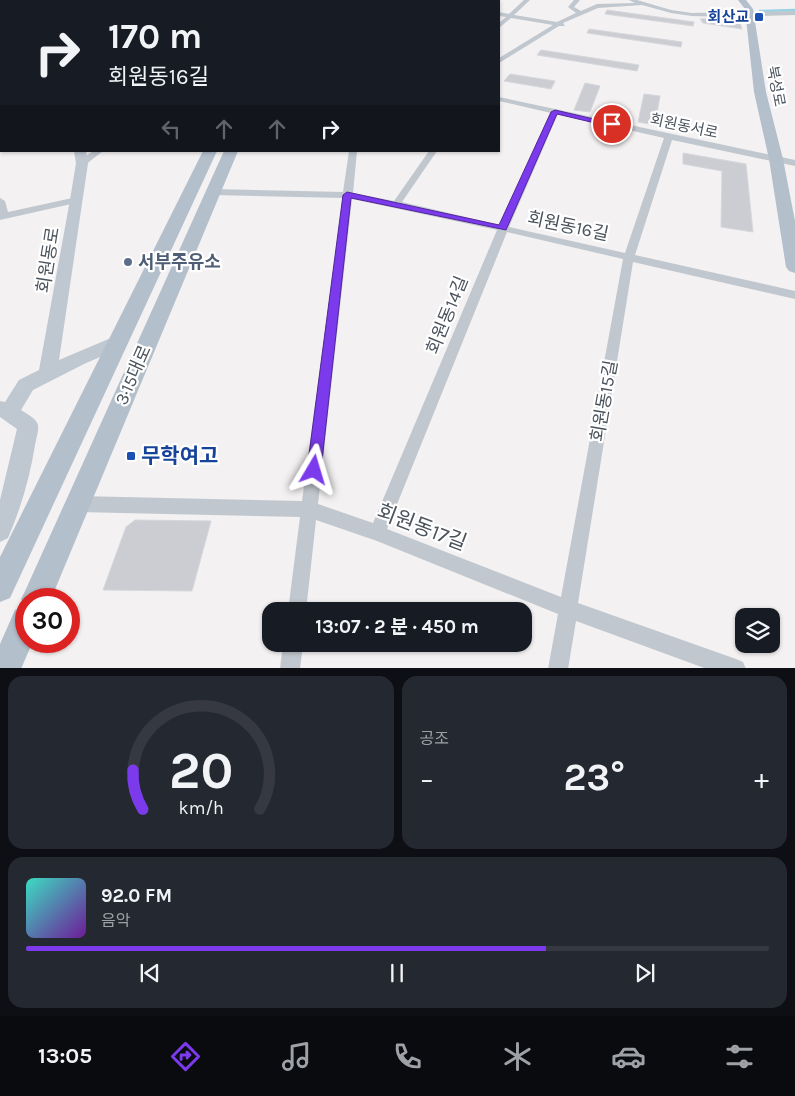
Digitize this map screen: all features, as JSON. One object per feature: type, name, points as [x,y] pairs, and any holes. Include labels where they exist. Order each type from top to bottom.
[{"type":"main road","points":[[742,0],[749,11]]},
{"type":"main road","name":"북성로","points":[[749,11],[760,92],[776,159],[795,267]]},
{"type":"main road","name":"3·15대로","points":[[0,588],[210,152]]},
{"type":"main road","name":"3·15대로","points":[[41,588],[232,152]]},
{"type":"main road","name":"회원동로","points":[[48,374],[77,200],[81,157]]},
{"type":"main road","points":[[0,530],[9,511],[20,470],[28,426],[4,410],[26,385],[118,342]]},
{"type":"main road","points":[[6,668],[15,647]]},
{"type":"street","points":[[500,25],[527,0]]},
{"type":"street","points":[[576,0],[571,8],[580,13]]},
{"type":"street","points":[[632,0],[675,13],[717,15],[749,11],[795,13]]},
{"type":"street","points":[[500,60],[563,25],[568,18],[597,6],[641,4]]},
{"type":"street","points":[[500,14],[563,25]]},
{"type":"street","name":"회원동서로","points":[[500,99],[669,138],[795,163]]},
{"type":"street","name":"회원동14길","points":[[377,533],[502,228],[555,112]]},
{"type":"street","name":"회원동15길","points":[[558,668],[629,256],[669,138]]},
{"type":"street","points":[[81,157],[96,152]]},
{"type":"street","points":[[298,602],[353,152]]},
{"type":"street","points":[[396,204],[432,152]]},
{"type":"street","name":"회원동16길","points":[[213,192],[347,195],[396,204],[629,256],[795,295]]},
{"type":"street","points":[[0,201],[2,217],[77,200]]},
{"type":"street","name":"회원동17길","points":[[77,504],[310,510],[377,533],[568,608],[736,668]]},
{"type":"street","points":[[290,668],[292,652]]},
{"type":"building","points":[[607,10],[694,22],[693,26],[605,14]]},
{"type":"building","points":[[735,18],[739,20],[742,29],[703,23],[700,19]]},
{"type":"building","points":[[589,29],[682,42],[681,47],[587,33]]},
{"type":"building","points":[[541,50],[639,65],[637,71],[537,55]]},
{"type":"building","points":[[510,74],[555,81],[551,89],[504,81]]},
{"type":"building","points":[[585,83],[600,86],[590,112],[574,110]]},
{"type":"building","points":[[644,94],[660,96],[655,125],[638,122]]},
{"type":"building","points":[[683,153],[746,164],[753,232],[721,227],[722,171],[683,164]]},
{"type":"building","points":[[135,520],[211,521],[192,591],[103,590],[126,527]]},
{"type":"waterway","points":[[760,11],[795,10]]},
{"type":"place","name":"회산교","points":[[759,17]]},
{"type":"place","name":"서부주유소","points":[[128,262]]},
{"type":"place","name":"무학여고","points":[[131,456]]},
{"type":"route","points":[[314,470],[347,195],[502,228],[555,112],[612,124]]}]
